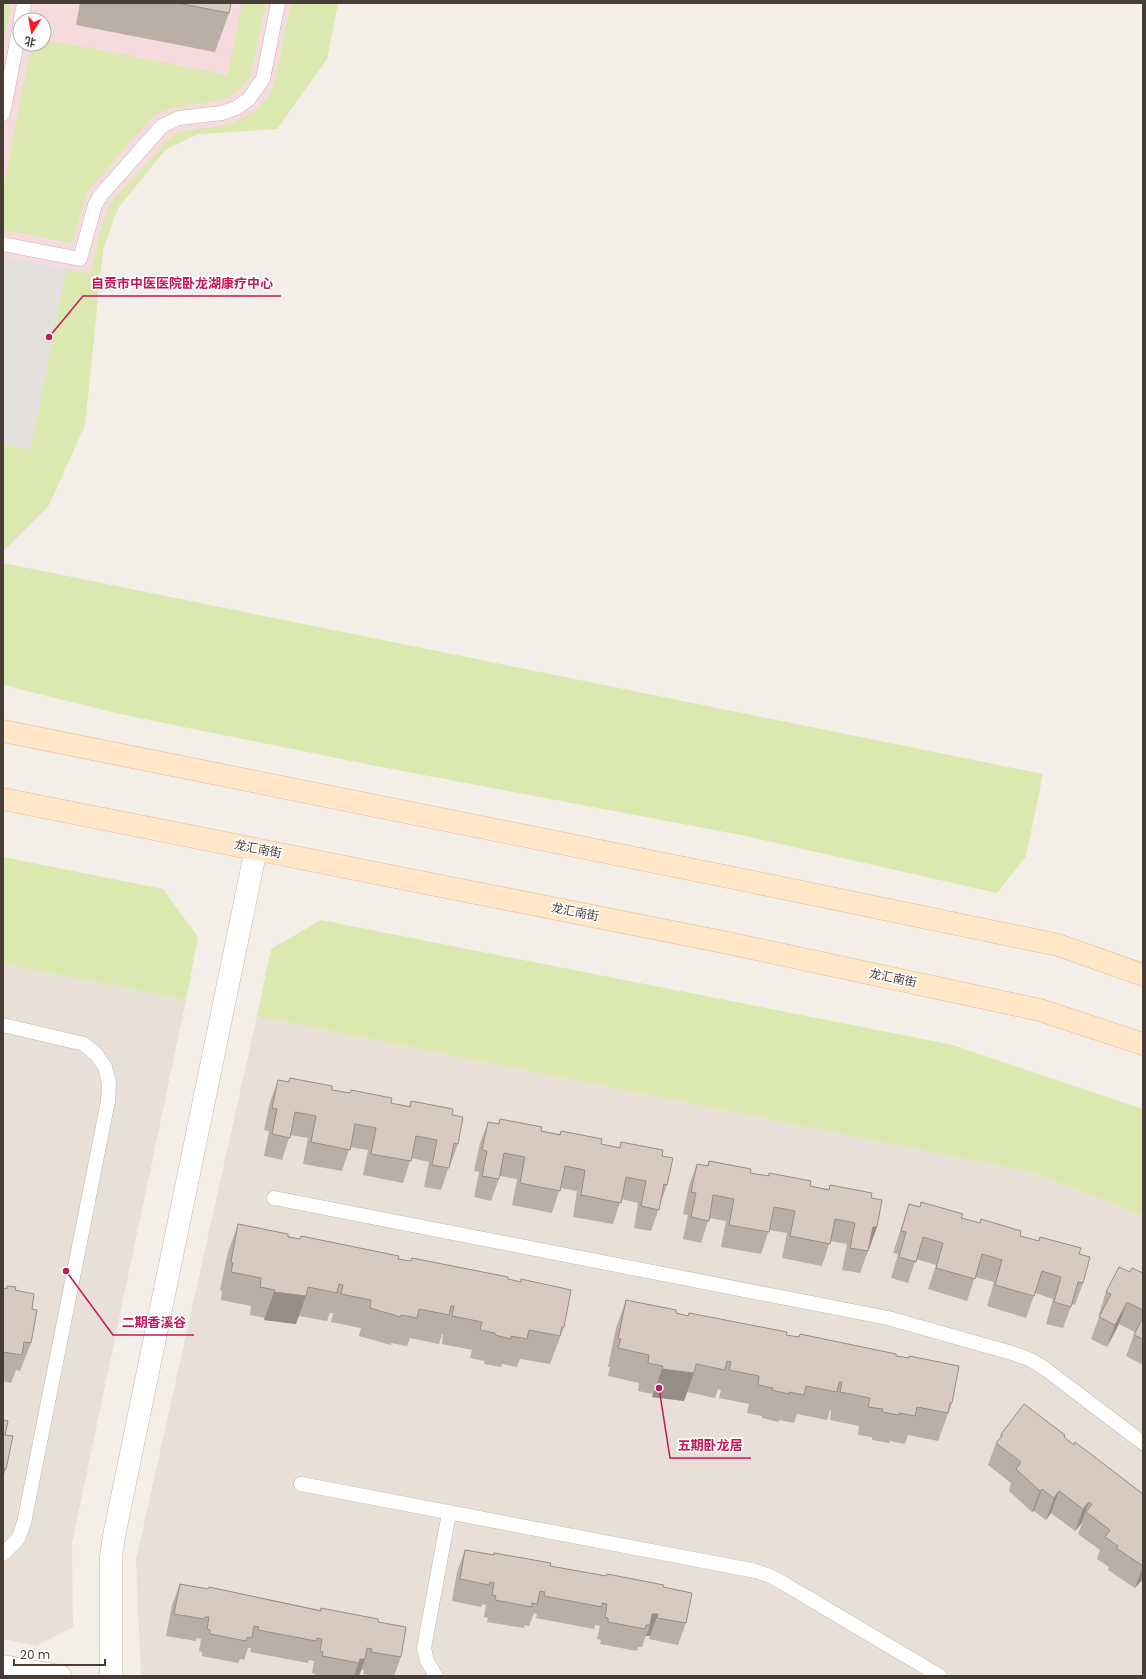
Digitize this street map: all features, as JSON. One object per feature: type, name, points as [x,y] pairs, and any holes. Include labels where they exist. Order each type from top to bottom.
[{"type":"main road","points":[[3,731],[724,876],[1058,945],[1143,975]]},
{"type":"main road","name":"龙汇南街","points":[[3,799],[728,943],[1040,1010],[1143,1044]]},
{"type":"street","points":[[111,1676],[111,1557],[114,1536],[256,849]]},
{"type":"street","points":[[3,1666],[60,1676]]},
{"type":"lane","points":[[3,244],[80,259],[95,205],[100,196],[162,126],[179,118],[222,113],[236,108],[249,99],[257,89],[263,79],[278,3]]},
{"type":"lane","points":[[3,114],[15,52]]},
{"type":"lane","points":[[3,1025],[84,1044],[96,1054],[105,1067],[109,1083],[108,1101],[24,1523],[18,1539],[3,1554]]},
{"type":"lane","points":[[274,1198],[888,1318],[1012,1353],[1029,1360],[1044,1368],[1143,1443]]},
{"type":"lane","points":[[301,1484],[756,1571],[783,1583],[940,1676]]},
{"type":"lane","points":[[436,1676],[427,1661],[424,1648],[449,1512]]},
{"type":"shaded area","points":[[3,3],[338,3],[327,59],[277,129],[198,134],[166,149],[118,208],[103,249],[85,425],[49,505],[3,551]]},
{"type":"shaded area","points":[[3,256],[66,269],[31,449],[3,444]]},
{"type":"shaded area","points":[[3,964],[186,1000],[72,1543],[73,1627],[36,1646],[3,1639]]},
{"type":"shaded area","points":[[257,1016],[1032,1172],[1143,1216],[1143,1676],[141,1676],[136,1560]]},
{"type":"green space","points":[[3,3],[12,3],[3,46]]},
{"type":"green space","points":[[242,3],[266,3],[251,73],[248,80],[239,90],[229,97],[216,101],[170,108],[153,116],[87,192],[72,243],[3,230],[3,191],[29,52],[52,52],[52,41],[228,75]]},
{"type":"green space","points":[[291,3],[338,3],[327,59],[277,129],[198,134],[166,149],[118,208],[103,249],[85,425],[49,505],[3,551],[3,444],[31,449],[66,269],[91,274],[101,227],[112,201],[174,134],[180,131],[231,124],[245,117],[259,107],[270,94],[276,77]]},
{"type":"green space","points":[[3,563],[1043,774],[1026,856],[997,893],[746,836],[376,766],[120,714],[3,685]]},
{"type":"green space","points":[[3,857],[163,889],[198,937],[186,1000],[3,964]]},
{"type":"green space","points":[[321,920],[953,1045],[1143,1109],[1143,1216],[1032,1172],[257,1016],[271,949]]},
{"type":"building","points":[[177,3],[231,3],[229,13]]},
{"type":"building","points":[[290,1078],[332,1086],[332,1090],[350,1093],[351,1090],[392,1098],[391,1103],[410,1107],[411,1101],[453,1109],[452,1115],[463,1117],[458,1144],[454,1143],[449,1168],[432,1165],[437,1140],[416,1136],[411,1161],[371,1154],[376,1128],[355,1124],[350,1150],[311,1142],[316,1116],[295,1112],[290,1138],[272,1134],[277,1109],[272,1108],[278,1080],[289,1082]]},
{"type":"building","points":[[500,1119],[542,1127],[541,1131],[560,1135],[561,1131],[602,1139],[601,1144],[620,1148],[621,1142],[663,1150],[662,1156],[673,1158],[667,1185],[664,1184],[659,1210],[641,1206],[646,1181],[626,1177],[621,1203],[581,1195],[585,1170],[565,1166],[560,1191],[520,1183],[525,1157],[504,1153],[499,1179],[482,1176],[487,1151],[482,1150],[488,1122],[499,1124]]},
{"type":"building","points":[[709,1161],[751,1169],[750,1173],[769,1176],[769,1173],[811,1181],[810,1186],[829,1190],[830,1185],[872,1193],[871,1198],[882,1200],[877,1227],[873,1227],[868,1251],[850,1248],[855,1223],[835,1219],[830,1244],[790,1236],[795,1211],[774,1207],[769,1232],[729,1225],[734,1199],[713,1195],[709,1221],[691,1217],[696,1193],[691,1192],[697,1164],[708,1166]]},
{"type":"building","points":[[921,1202],[963,1214],[961,1218],[980,1223],[981,1219],[1021,1231],[1020,1236],[1039,1241],[1040,1237],[1081,1248],[1079,1254],[1090,1257],[1083,1283],[1078,1282],[1071,1307],[1054,1302],[1061,1277],[1042,1271],[1034,1296],[995,1285],[1002,1260],[982,1254],[975,1279],[936,1268],[943,1243],[923,1237],[916,1262],[899,1257],[906,1232],[901,1231],[909,1204],[920,1207]]},
{"type":"building","points":[[238,1224],[288,1234],[288,1237],[300,1239],[301,1236],[399,1256],[398,1259],[411,1261],[412,1258],[508,1277],[508,1279],[521,1282],[521,1279],[571,1290],[564,1327],[562,1327],[560,1336],[529,1330],[527,1339],[511,1336],[511,1339],[495,1335],[495,1333],[480,1330],[482,1322],[452,1316],[454,1306],[451,1306],[449,1315],[419,1309],[417,1318],[401,1315],[401,1317],[370,1308],[371,1300],[341,1294],[343,1285],[339,1284],[337,1293],[308,1287],[306,1296],[274,1292],[275,1290],[260,1287],[261,1278],[231,1272],[233,1263],[231,1262]]},
{"type":"building","points":[[1119,1267],[1130,1272],[1132,1268],[1143,1273],[1143,1310],[1127,1302],[1115,1325],[1099,1317],[1111,1294],[1106,1292]]},
{"type":"building","points":[[7,1286],[16,1287],[15,1290],[34,1294],[32,1309],[37,1310],[31,1343],[24,1342],[22,1355],[3,1352],[3,1288],[7,1289]]},
{"type":"building","points":[[626,1300],[676,1310],[676,1313],[688,1316],[689,1313],[787,1332],[786,1335],[799,1337],[800,1334],[896,1354],[896,1356],[909,1358],[909,1356],[959,1366],[952,1403],[950,1403],[948,1413],[917,1407],[915,1416],[899,1413],[899,1415],[882,1412],[883,1409],[868,1407],[870,1398],[840,1392],[842,1382],[839,1382],[837,1392],[806,1386],[804,1395],[789,1392],[789,1394],[772,1390],[773,1388],[758,1385],[759,1376],[729,1370],[731,1362],[727,1361],[725,1370],[696,1364],[694,1373],[662,1369],[663,1366],[648,1363],[649,1355],[618,1348],[621,1339],[618,1339]]},
{"type":"building","points":[[1143,1317],[1143,1339],[1134,1335]]},
{"type":"building","points":[[1024,1404],[1065,1435],[1064,1437],[1074,1445],[1075,1442],[1143,1494],[1143,1566],[1116,1548],[1118,1546],[1105,1537],[1110,1530],[1086,1512],[1092,1504],[1089,1502],[1083,1509],[1059,1491],[1054,1498],[1042,1489],[1040,1491],[1016,1469],[1021,1462],[996,1443]]},
{"type":"building","points":[[3,1420],[8,1421],[5,1435],[13,1436],[6,1469],[3,1469]]},
{"type":"building","points":[[465,1550],[494,1555],[494,1553],[551,1563],[550,1566],[606,1576],[607,1574],[664,1585],[663,1587],[692,1593],[686,1623],[657,1618],[658,1614],[652,1614],[650,1625],[646,1625],[645,1629],[608,1622],[608,1618],[605,1617],[607,1604],[602,1603],[602,1607],[544,1596],[545,1592],[540,1591],[537,1604],[532,1603],[532,1607],[495,1600],[496,1596],[492,1595],[494,1583],[490,1582],[489,1585],[460,1579]]},
{"type":"building","points":[[180,1584],[208,1589],[209,1587],[321,1611],[321,1608],[378,1619],[378,1622],[406,1627],[401,1657],[371,1652],[372,1649],[367,1648],[365,1659],[360,1659],[359,1663],[322,1656],[323,1652],[320,1651],[322,1639],[317,1638],[316,1641],[258,1630],[259,1627],[254,1626],[252,1638],[247,1637],[246,1641],[210,1634],[210,1630],[207,1629],[209,1617],[205,1617],[204,1619],[174,1614]]},
{"type":"place","name":"自贡市中医医院卧龙湖康疗中心","points":[[49,337]]},
{"type":"place","name":"二期香溪谷","points":[[66,1271]]},
{"type":"place","name":"五期卧龙居","points":[[659,1388]]}]
